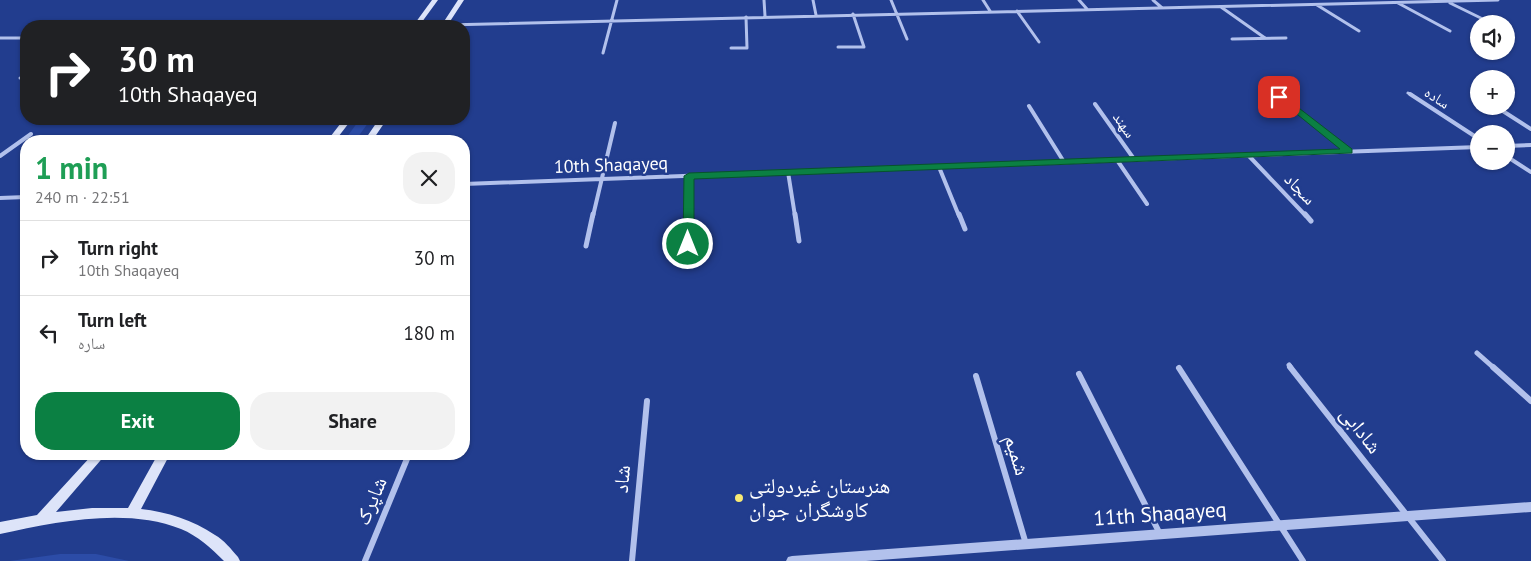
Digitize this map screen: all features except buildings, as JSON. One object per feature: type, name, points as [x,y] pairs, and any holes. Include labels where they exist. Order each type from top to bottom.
[{"type":"main road","points":[[420,20],[435,0]]},
{"type":"main road","points":[[448,20],[461,0]]},
{"type":"main road","points":[[336,135],[343,125]]},
{"type":"main road","points":[[42,518],[95,460]]},
{"type":"main road","points":[[132,513],[161,460]]},
{"type":"main road","points":[[0,528],[42,518],[90,512],[132,513],[169,520],[201,533],[227,553],[233,561]]},
{"type":"street","points":[[603,53],[616,0]]},
{"type":"street","points":[[764,0],[766,16]]},
{"type":"street","points":[[813,0],[816,15]]},
{"type":"street","points":[[891,0],[907,39]]},
{"type":"street","points":[[982,0],[990,11]]},
{"type":"street","points":[[1079,0],[1087,9]]},
{"type":"street","points":[[1153,0],[1162,8]]},
{"type":"street","points":[[1344,0],[1350,4]]},
{"type":"street","points":[[1413,0],[1417,2]]},
{"type":"street","points":[[470,25],[611,19],[1498,0]]},
{"type":"street","points":[[1447,2],[1474,15]]},
{"type":"street","points":[[1397,3],[1450,31]]},
{"type":"street","points":[[1317,4],[1359,31]]},
{"type":"street","points":[[1220,6],[1265,38]]},
{"type":"street","points":[[1017,11],[1039,42]]},
{"type":"street","points":[[838,47],[864,47],[853,14]]},
{"type":"street","points":[[730,48],[747,48],[746,16]]},
{"type":"street","points":[[0,38],[20,38]]},
{"type":"street","points":[[1232,39],[1286,38]]},
{"type":"street","name":"ساده","points":[[1408,93],[1470,133]]},
{"type":"street","points":[[1279,97],[1349,151]]},
{"type":"street","name":"سهند","points":[[1095,104],[1134,160]]},
{"type":"street","points":[[1029,106],[1064,162]]},
{"type":"street","points":[[1510,115],[1531,129]]},
{"type":"street","points":[[586,246],[600,179],[616,124]]},
{"type":"street","points":[[0,156],[20,141]]},
{"type":"street","points":[[1515,146],[1531,145]]},
{"type":"street","name":"10th Shaqayeq","points":[[470,184],[1470,147]]},
{"type":"street","name":"سجاد","points":[[1248,155],[1311,221]]},
{"type":"street","points":[[1117,160],[1147,204]]},
{"type":"street","points":[[1515,162],[1531,172]]},
{"type":"street","points":[[939,167],[965,229]]},
{"type":"street","points":[[788,172],[800,240]]},
{"type":"street","points":[[688,260],[689,176]]},
{"type":"street","points":[[0,198],[20,197]]},
{"type":"street","points":[[1477,352],[1531,401]]},
{"type":"street","name":"شادابی","points":[[1288,365],[1443,561]]},
{"type":"street","points":[[1179,368],[1303,561]]},
{"type":"street","points":[[1079,374],[1160,534]]},
{"type":"street","name":"شمیم","points":[[976,376],[1026,544]]},
{"type":"street","name":"شاد","points":[[632,561],[646,401]]},
{"type":"street","name":"شاپرک","points":[[365,561],[407,460]]},
{"type":"street","name":"11th Shaqayeq","points":[[792,561],[1531,507]]},
{"type":"shaded area","points":[[356,125],[367,125],[359,135],[348,135]]},
{"type":"shaded area","points":[[60,554],[96,554],[129,561],[10,561]]},
{"type":"place","name":"هنرستان غیردولتی کاوشگران جوان","points":[[739,498]]},
{"type":"route","points":[[688,244],[689,176],[1349,151],[1279,97]]}]
